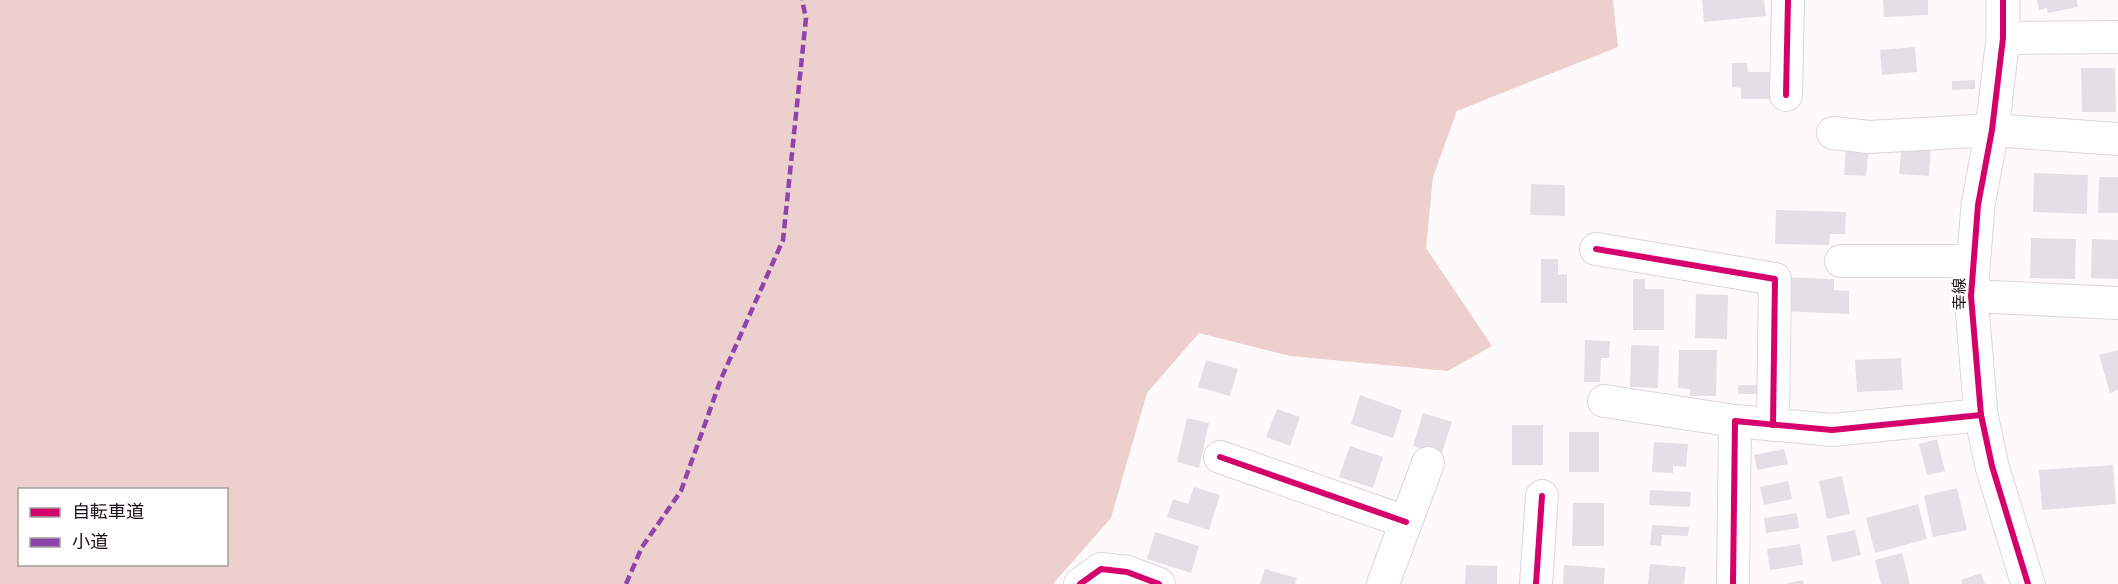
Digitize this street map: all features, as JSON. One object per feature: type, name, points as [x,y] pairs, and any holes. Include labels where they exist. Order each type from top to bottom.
[{"type":"street","points":[[1786,95],[1788,0]]},
{"type":"street","name":"幸線","points":[[2002,0],[2003,38],[1992,130],[1978,205],[1971,296],[1981,415],[1992,466],[2028,584]]},
{"type":"street","points":[[2003,38],[2118,38]]},
{"type":"street","points":[[1833,133],[1869,136],[1992,130],[2118,139]]},
{"type":"street","points":[[1596,249],[1775,279],[1773,425]]},
{"type":"street","points":[[1841,261],[1974,261]]},
{"type":"street","points":[[1971,296],[2118,303]]},
{"type":"street","points":[[1604,401],[1735,422],[1832,430],[1981,415]]},
{"type":"street","points":[[1733,584],[1735,422]]},
{"type":"street","points":[[1221,457],[1406,522]]},
{"type":"street","points":[[1383,584],[1428,463]]},
{"type":"street","points":[[1536,584],[1542,496]]},
{"type":"street","points":[[1080,584],[1101,569],[1127,572],[1159,584]]},
{"type":"shaded area","points":[[0,0],[1613,0],[1618,47],[1457,111],[1433,177],[1426,248],[1492,346],[1448,371],[1290,356],[1199,333],[1147,393],[1111,518],[1053,584],[0,584]]},
{"type":"building","points":[[1702,0],[1764,0],[1766,16],[1704,22]]},
{"type":"building","points":[[1883,0],[1928,0],[1928,15],[1884,17]]},
{"type":"building","points":[[2037,0],[2077,0],[2078,7],[2048,13],[2047,8],[2039,10]]},
{"type":"building","points":[[1915,47],[1917,72],[1882,75],[1880,50]]},
{"type":"building","points":[[1732,63],[1747,63],[1748,72],[1776,72],[1777,99],[1741,99],[1741,88],[1732,87]]},
{"type":"building","points":[[2081,68],[2115,68],[2116,112],[2082,112]]},
{"type":"building","points":[[1975,80],[1975,89],[1952,90],[1952,81]]},
{"type":"building","points":[[1902,142],[1931,144],[1929,176],[1899,174]]},
{"type":"building","points":[[1846,145],[1869,147],[1866,176],[1844,175]]},
{"type":"building","points":[[2034,173],[2088,175],[2087,214],[2033,212]]},
{"type":"building","points":[[2099,177],[2118,177],[2118,213],[2098,213]]},
{"type":"building","points":[[1531,184],[1565,185],[1565,216],[1530,215]]},
{"type":"building","points":[[1776,210],[1846,212],[1845,234],[1830,234],[1829,245],[1775,244]]},
{"type":"building","points":[[2031,238],[2076,239],[2075,279],[2030,278]]},
{"type":"building","points":[[2092,239],[2118,240],[2118,279],[2091,278]]},
{"type":"building","points":[[1541,259],[1558,259],[1558,275],[1567,274],[1567,303],[1541,303]]},
{"type":"building","points":[[1780,277],[1834,279],[1834,290],[1849,291],[1849,314],[1779,311]]},
{"type":"building","points":[[1633,279],[1645,279],[1645,289],[1664,289],[1664,330],[1633,330]]},
{"type":"building","points":[[1696,294],[1728,295],[1727,339],[1695,338]]},
{"type":"building","points":[[1585,340],[1610,341],[1609,358],[1601,358],[1600,382],[1584,382]]},
{"type":"building","points":[[1631,345],[1659,346],[1658,388],[1630,387]]},
{"type":"building","points":[[1679,350],[1717,350],[1716,396],[1690,396],[1690,389],[1678,388]]},
{"type":"building","points":[[2118,350],[2118,390],[2110,393],[2099,355]]},
{"type":"building","points":[[1901,358],[1903,390],[1857,392],[1855,360]]},
{"type":"building","points":[[1206,360],[1238,369],[1230,396],[1198,387]]},
{"type":"building","points":[[1738,385],[1761,385],[1761,394],[1738,394]]},
{"type":"building","points":[[1360,395],[1402,410],[1393,438],[1351,424]]},
{"type":"building","points":[[1277,409],[1300,417],[1290,446],[1266,437]]},
{"type":"building","points":[[1423,413],[1452,422],[1441,455],[1413,446]]},
{"type":"building","points":[[1187,418],[1209,423],[1199,468],[1177,462]]},
{"type":"building","points":[[1512,425],[1543,425],[1543,465],[1512,465]]},
{"type":"building","points":[[1569,432],[1599,432],[1599,472],[1569,472]]},
{"type":"building","points":[[1937,439],[1945,471],[1927,475],[1919,444]]},
{"type":"building","points":[[1654,442],[1688,444],[1686,467],[1673,466],[1673,473],[1652,472]]},
{"type":"building","points":[[1350,446],[1383,457],[1373,488],[1339,477]]},
{"type":"building","points":[[1784,449],[1788,464],[1757,470],[1754,455]]},
{"type":"building","points":[[2113,465],[2116,504],[2042,510],[2039,470]]},
{"type":"building","points":[[1842,476],[1850,514],[1827,519],[1819,481]]},
{"type":"building","points":[[1788,481],[1792,499],[1764,505],[1760,487]]},
{"type":"building","points":[[1194,487],[1220,495],[1209,530],[1167,517],[1173,499],[1188,504]]},
{"type":"building","points":[[1957,488],[1967,530],[1933,537],[1924,496]]},
{"type":"building","points":[[1650,490],[1691,492],[1690,507],[1649,505]]},
{"type":"building","points":[[1573,503],[1604,503],[1604,546],[1572,546]]},
{"type":"building","points":[[1918,504],[1927,539],[1875,553],[1866,518]]},
{"type":"building","points":[[1797,513],[1799,528],[1766,533],[1764,518]]},
{"type":"building","points":[[1652,525],[1689,527],[1688,536],[1662,535],[1661,546],[1650,545]]},
{"type":"building","points":[[1855,530],[1861,555],[1832,562],[1826,536]]},
{"type":"building","points":[[1155,532],[1199,546],[1191,573],[1147,559]]},
{"type":"building","points":[[1800,544],[1803,565],[1770,570],[1767,549]]},
{"type":"building","points":[[1902,553],[1910,584],[1881,584],[1875,560]]},
{"type":"building","points":[[1650,564],[1686,567],[1684,584],[1648,584]]},
{"type":"building","points":[[1466,565],[1497,566],[1497,584],[1465,584]]},
{"type":"building","points":[[1564,565],[1605,568],[1604,584],[1563,584]]},
{"type":"building","points":[[1265,569],[1297,578],[1295,584],[1260,584]]},
{"type":"building","points":[[1981,573],[1985,584],[1962,584],[1961,580]]},
{"type":"building","points":[[1803,580],[1804,584],[1788,584],[1788,583]]},
{"type":"marked path","points":[[626,584],[642,547],[681,491],[721,379],[783,240],[806,18],[802,0]]},
{"type":"cycle path","points":[[1786,95],[1788,0]]},
{"type":"cycle path","points":[[2003,0],[2003,38],[1992,130],[1978,205],[1971,296],[1981,415],[1992,466],[2028,584]]},
{"type":"cycle path","points":[[1596,249],[1775,279],[1773,425]]},
{"type":"cycle path","points":[[1733,584],[1735,421],[1832,430],[1981,415]]},
{"type":"cycle path","points":[[1220,457],[1406,522]]},
{"type":"cycle path","points":[[1536,584],[1542,496]]},
{"type":"cycle path","points":[[1080,584],[1101,569],[1127,572],[1159,584]]}]
